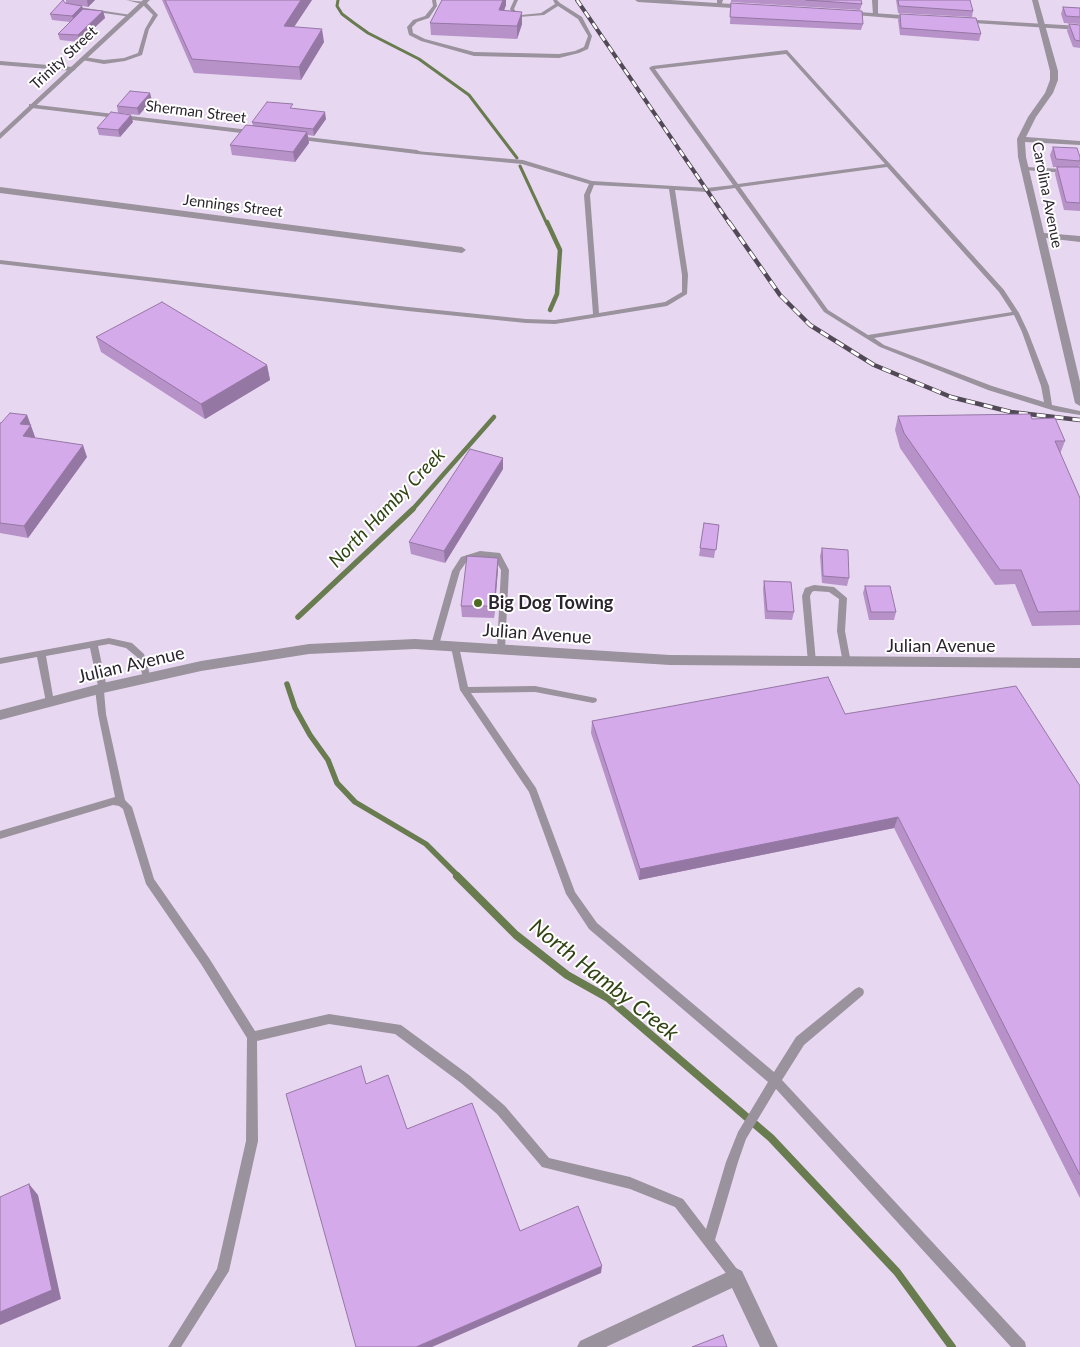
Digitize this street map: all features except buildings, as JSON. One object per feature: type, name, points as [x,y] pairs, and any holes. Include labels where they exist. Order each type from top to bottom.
[{"type":"street","points":[[638,0],[719,2],[758,8]]},
{"type":"street","points":[[875,0],[876,15]]},
{"type":"street","name":"Carolina Avenue","points":[[1036,0],[1054,71],[1054,80],[1049,93],[1032,117],[1021,139],[1039,235],[1080,403]]},
{"type":"street","name":"Trinity Street","points":[[0,137],[145,2]]},
{"type":"street","points":[[837,12],[925,18]]},
{"type":"street","points":[[954,20],[1080,28]]},
{"type":"street","name":"Sherman Street","points":[[32,106],[269,134]]},
{"type":"street","points":[[289,136],[417,152]]},
{"type":"street","points":[[1021,139],[1080,143]]},
{"type":"street","name":"Jennings Street","points":[[0,190],[462,250]]},
{"type":"street","points":[[1039,235],[1080,239]]},
{"type":"street","name":"Julian Avenue","points":[[0,715],[201,666],[300,650],[415,644],[670,660],[847,663],[1080,663]]},
{"type":"street","points":[[586,1347],[736,1277],[768,1347]]},
{"type":"lane","points":[[84,59],[104,62],[125,59],[140,54],[147,29],[156,15],[145,2],[128,0]]},
{"type":"lane","points":[[434,0],[435,6],[427,17],[415,21],[409,27],[411,34],[423,40],[474,54],[508,56],[559,56],[586,48],[590,36],[580,18],[557,2],[542,14],[521,16],[515,14],[512,9],[516,1]]},
{"type":"lane","points":[[506,2],[516,1]]},
{"type":"lane","points":[[69,6],[130,16]]},
{"type":"lane","points":[[1048,405],[1045,386],[1016,312],[1002,291],[787,52],[652,68],[826,310],[882,346],[990,388],[1048,405],[1080,412]]},
{"type":"lane","points":[[0,64],[73,69]]},
{"type":"lane","points":[[417,152],[523,162],[592,183],[707,190],[889,165]]},
{"type":"lane","points":[[1026,169],[1080,172]]},
{"type":"lane","points":[[592,183],[587,195],[596,315]]},
{"type":"lane","points":[[0,262],[526,321],[555,322],[667,304],[685,293],[685,275],[672,188]]},
{"type":"lane","points":[[866,337],[1016,312]]},
{"type":"lane","points":[[436,645],[456,571],[464,559],[480,554],[498,555],[505,570],[501,649]]},
{"type":"lane","points":[[812,662],[806,596],[808,590],[814,588],[831,589],[843,598],[841,631],[847,663]]},
{"type":"lane","points":[[0,661],[109,641],[129,645],[141,656],[147,678]]},
{"type":"lane","points":[[93,643],[101,689],[102,714],[121,802]]},
{"type":"lane","points":[[456,647],[464,690],[533,792],[571,894],[594,926],[776,1081],[1020,1347]]},
{"type":"lane","points":[[41,653],[50,702]]},
{"type":"lane","points":[[464,690],[535,689],[592,700]]},
{"type":"lane","points":[[0,835],[113,801],[121,802],[127,807],[150,881],[180,927],[206,961],[252,1037],[252,1141],[223,1271],[174,1347]]},
{"type":"lane","points":[[709,1242],[732,1162],[742,1136],[762,1102],[800,1041],[859,992]]},
{"type":"lane","points":[[252,1037],[329,1019],[397,1029],[464,1079],[501,1110],[546,1163],[630,1183],[679,1203],[736,1277]]},
{"type":"waterway","name":"North Hamby Creek","points":[[338,0],[337,6],[342,14],[354,23],[368,33],[419,59],[469,95],[517,158]]},
{"type":"waterway","name":"North Hamby Creek","points":[[520,166],[547,224]]},
{"type":"waterway","name":"North Hamby Creek","points":[[547,222],[560,250],[557,294],[550,310]]},
{"type":"waterway","name":"North Hamby Creek","points":[[412,510],[494,417]]},
{"type":"waterway","name":"North Hamby Creek","points":[[298,617],[412,510]]},
{"type":"waterway","name":"North Hamby Creek","points":[[287,684],[295,708],[310,735],[328,760],[337,783],[355,802],[426,844],[459,877]]},
{"type":"waterway","name":"North Hamby Creek","points":[[457,876],[516,935],[567,975],[608,998],[771,1138],[897,1272],[952,1347]]},
{"type":"railway","points":[[577,0],[730,224]]},
{"type":"railway","points":[[729,222],[780,295],[810,325],[874,365],[951,397],[1011,412],[1080,420]]},
{"type":"place","name":"Big Dog Towing","points":[[478,603]]}]
